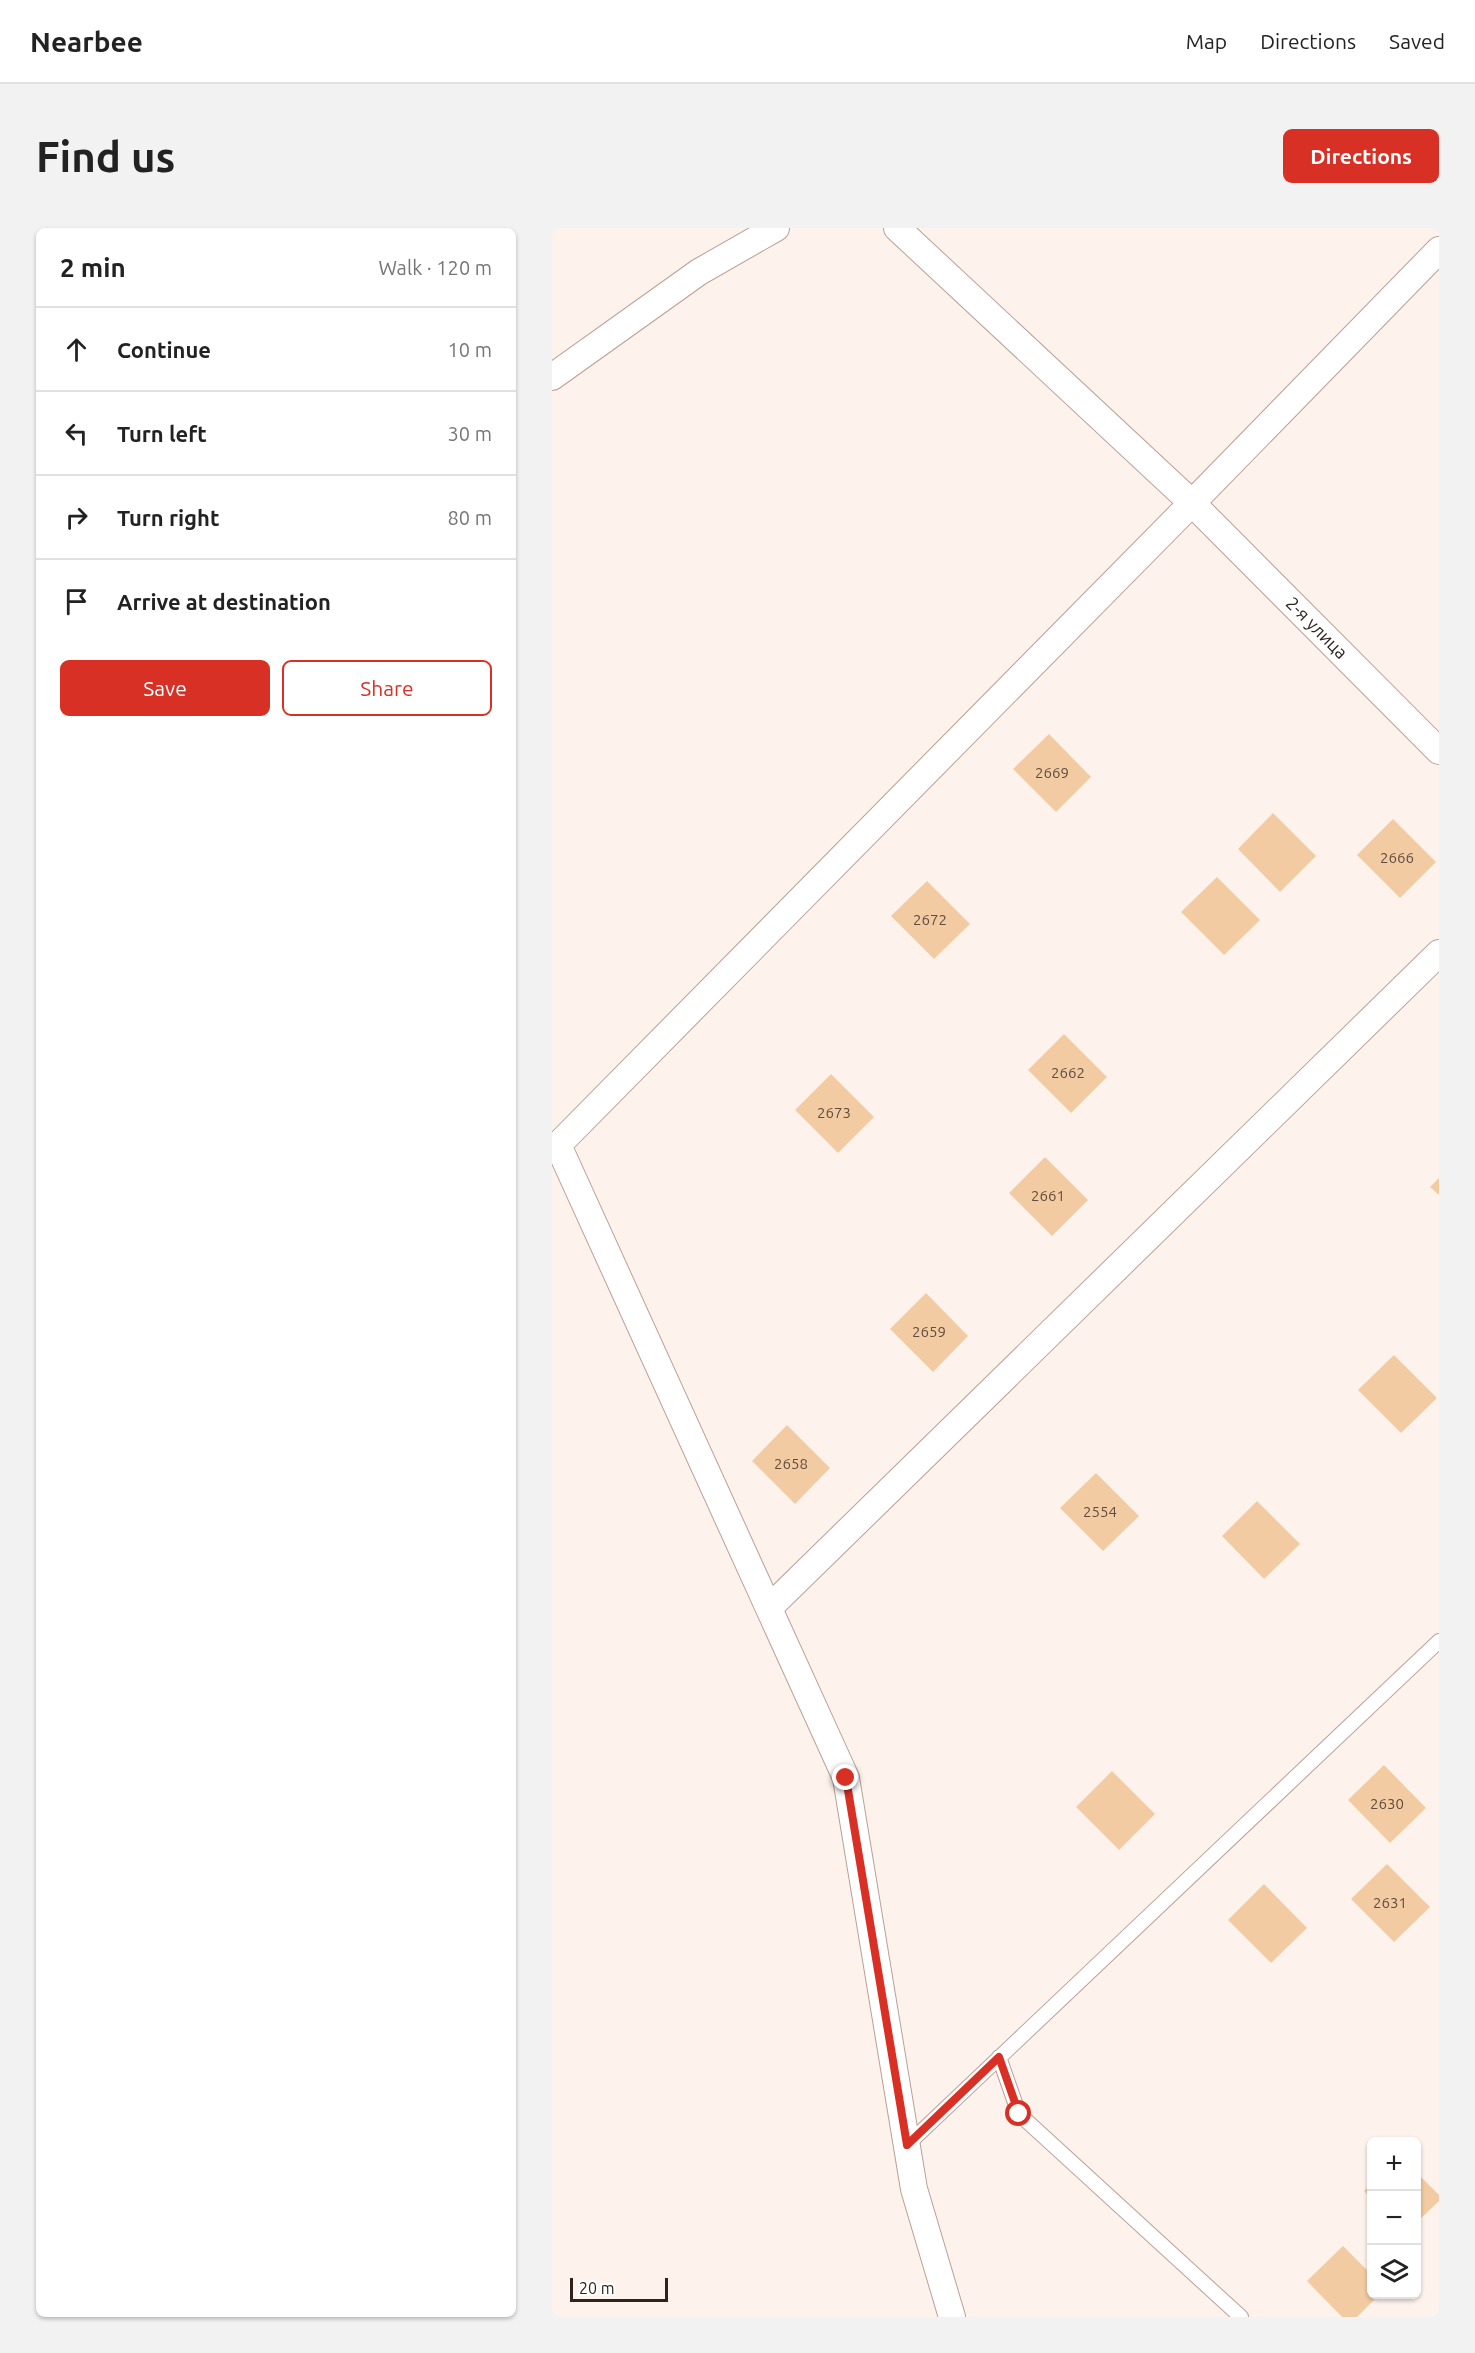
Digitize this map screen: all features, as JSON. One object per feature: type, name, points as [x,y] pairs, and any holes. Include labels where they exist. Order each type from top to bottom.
[{"type":"street","points":[[552,377],[699,272],[776,228]]},
{"type":"street","name":"2-я улица","points":[[897,228],[1192,503],[1439,752]]},
{"type":"street","points":[[952,2317],[914,2189],[846,1778],[558,1145],[1439,250]]},
{"type":"street","points":[[770,1607],[1439,953]]},
{"type":"lane","points":[[907,2145],[1439,1641]]},
{"type":"lane","points":[[999,2057],[1019,2114],[1241,2317]]},
{"type":"building","points":[[1049,734],[1091,777],[1056,812],[1013,769]]},
{"type":"building","points":[[1273,813],[1316,856],[1280,892],[1238,849]]},
{"type":"building","points":[[1393,819],[1436,862],[1400,898],[1357,855]]},
{"type":"building","points":[[1217,877],[1260,920],[1224,955],[1181,912]]},
{"type":"building","points":[[927,881],[970,924],[934,959],[891,916]]},
{"type":"building","points":[[1064,1034],[1107,1077],[1071,1113],[1028,1070]]},
{"type":"building","points":[[831,1074],[874,1117],[838,1153],[795,1110]]},
{"type":"building","points":[[1045,1157],[1088,1200],[1052,1236],[1009,1193]]},
{"type":"building","points":[[1439,1178],[1439,1195],[1430,1187]]},
{"type":"building","points":[[926,1293],[968,1336],[933,1372],[890,1329]]},
{"type":"building","points":[[1394,1355],[1437,1398],[1401,1433],[1358,1390]]},
{"type":"building","points":[[787,1425],[830,1468],[795,1504],[752,1461]]},
{"type":"building","points":[[1096,1473],[1139,1516],[1103,1551],[1060,1508]]},
{"type":"building","points":[[1257,1501],[1300,1544],[1264,1579],[1222,1536]]},
{"type":"building","points":[[1384,1765],[1426,1808],[1390,1843],[1348,1800]]},
{"type":"building","points":[[1112,1771],[1155,1814],[1119,1850],[1076,1807]]},
{"type":"building","points":[[1387,1864],[1430,1907],[1394,1942],[1351,1899]]},
{"type":"building","points":[[1264,1884],[1307,1928],[1271,1963],[1228,1920]]},
{"type":"building","points":[[1421,2177],[1439,2195],[1439,2201],[1421,2218]]},
{"type":"building","points":[[1343,2246],[1367,2270],[1367,2299],[1375,2299],[1357,2317],[1342,2317],[1307,2281]]},
{"type":"route","points":[[846,1778],[907,2145],[999,2057],[1019,2114]]}]
